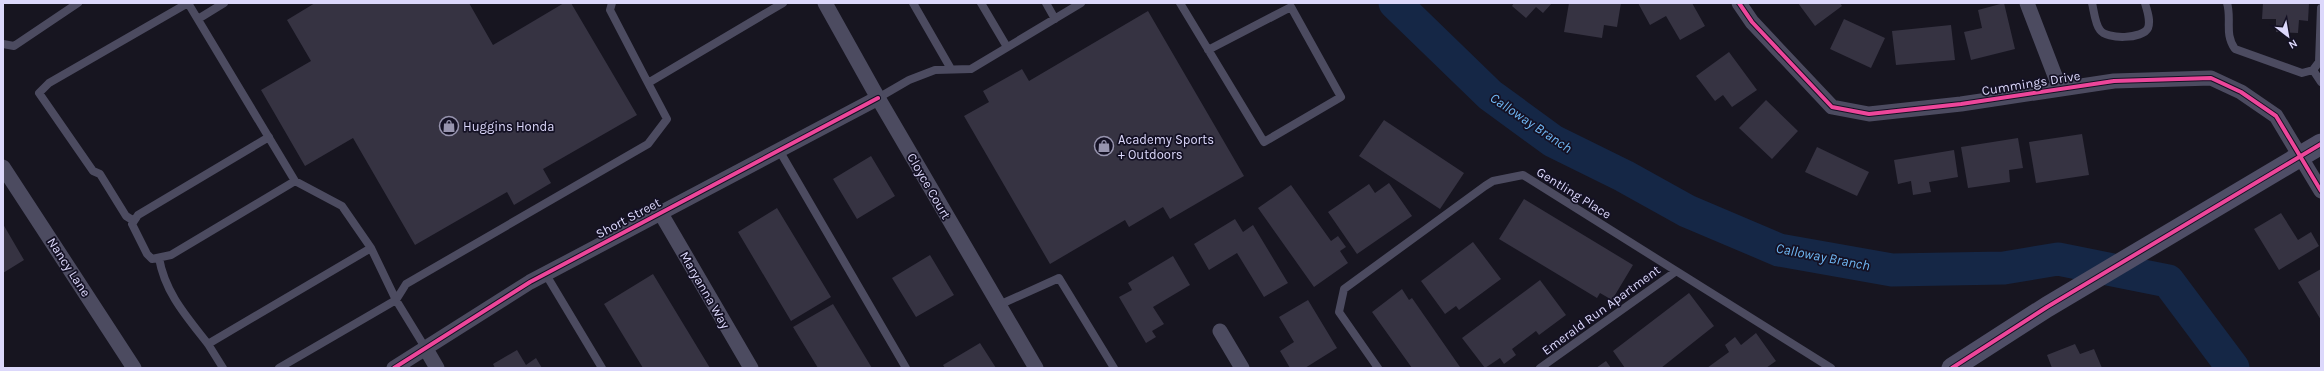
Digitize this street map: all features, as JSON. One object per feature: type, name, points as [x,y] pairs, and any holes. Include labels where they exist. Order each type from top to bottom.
[{"type":"street","name":"Cloyce Court","points":[[825,3],[878,98],[1036,368]]},
{"type":"street","name":"Cummings Drive","points":[[1739,3],[1752,22],[1832,107],[1869,114],[1961,104],[2114,81],[2211,78],[2241,92],[2276,116],[2321,191]]},
{"type":"street","points":[[2027,3],[2060,89]]},
{"type":"street","name":"Short Street","points":[[394,368],[545,273],[878,98]]},
{"type":"street","points":[[1952,368],[2047,308],[2321,144]]},
{"type":"street","name":"Nancy Lane","points":[[3,167],[134,368]]},
{"type":"street","name":"Maryanna Way","points":[[660,212],[750,368]]},
{"type":"street","points":[[1220,331],[1242,368]]},
{"type":"street","points":[[426,349],[437,368]]},
{"type":"lane","points":[[3,44],[14,46],[78,3]]},
{"type":"lane","points":[[134,221],[126,216],[100,174],[92,171],[39,93],[48,83],[188,3],[295,181],[342,206],[371,248],[396,300],[426,349]]},
{"type":"lane","points":[[198,19],[224,3]]},
{"type":"lane","points":[[279,368],[396,300],[406,284],[648,144],[667,119],[610,10],[612,3]]},
{"type":"lane","points":[[648,83],[783,3]]},
{"type":"lane","points":[[913,3],[951,69]]},
{"type":"lane","points":[[981,3],[1008,47]]},
{"type":"lane","points":[[1046,3],[1055,19]]},
{"type":"lane","points":[[878,98],[909,80],[935,70],[971,69],[1081,3]]},
{"type":"lane","points":[[1180,3],[1208,50],[1264,142],[1341,97],[1291,7],[1208,50]]},
{"type":"lane","points":[[2092,3],[2098,29],[2103,34],[2111,38],[2142,34],[2147,29],[2149,21],[2145,3]]},
{"type":"lane","points":[[2227,3],[2229,41],[2235,48],[2302,73],[2313,70],[2319,62],[2321,8]]},
{"type":"lane","points":[[2313,70],[2321,82]]},
{"type":"lane","points":[[269,137],[138,215],[132,224],[147,254],[152,259],[171,255],[295,181]]},
{"type":"lane","points":[[779,150],[906,368]]},
{"type":"lane","name":"Gentling Place","points":[[1378,368],[1339,312],[1344,289],[1493,181],[1523,175],[1675,272],[1830,368]]},
{"type":"lane","points":[[208,344],[371,248]]},
{"type":"lane","points":[[159,258],[162,274],[175,302],[208,344],[223,368]]},
{"type":"lane","name":"Emerald Run Apartment","points":[[1540,368],[1675,272]]},
{"type":"lane","points":[[545,273],[602,368]]},
{"type":"lane","points":[[999,305],[1059,278],[1114,368]]},
{"type":"building","name":"Huggins Honda","points":[[315,3],[469,3],[493,45],[564,3],[571,3],[637,115],[543,169],[551,183],[514,205],[507,192],[415,245],[353,138],[305,166],[261,90],[311,61],[287,20]]},
{"type":"building","points":[[1514,3],[1552,3],[1543,13],[1536,7],[1526,18],[1512,6]]},
{"type":"building","points":[[1569,3],[1621,3],[1617,27],[1604,25],[1602,38],[1564,32]]},
{"type":"building","points":[[1638,3],[1692,3],[1705,26],[1680,40],[1666,16],[1650,25]]},
{"type":"building","points":[[1798,3],[1840,3],[1842,6],[1815,26]]},
{"type":"building","points":[[2004,3],[2015,49],[1971,60],[1964,32],[1982,28],[1978,10]]},
{"type":"building","points":[[2263,3],[2309,3],[2308,21],[2299,20],[2298,33],[2276,32],[2276,19],[2262,19]]},
{"type":"building","name":"Academy Sports + Outdoors","points":[[1148,11],[1244,176],[1170,219],[1163,207],[1129,227],[1125,220],[1050,264],[964,116],[989,102],[983,91],[1022,69],[1029,81]]},
{"type":"building","points":[[1844,19],[1885,38],[1871,68],[1830,49]]},
{"type":"building","points":[[1951,25],[1955,60],[1896,65],[1892,31]]},
{"type":"building","points":[[1729,52],[1757,90],[1732,107],[1723,95],[1715,101],[1696,76]]},
{"type":"building","points":[[1766,100],[1798,131],[1772,159],[1739,128]]},
{"type":"building","points":[[1384,120],[1464,173],[1440,209],[1359,156]]},
{"type":"building","points":[[2082,134],[2089,175],[2036,183],[2029,142]]},
{"type":"building","points":[[2018,138],[2023,168],[2009,170],[2010,182],[1968,188],[1961,147]]},
{"type":"building","points":[[1817,147],[1869,172],[1857,196],[1805,172]]},
{"type":"building","points":[[1954,150],[1958,177],[1929,182],[1931,192],[1913,195],[1911,181],[1898,184],[1894,160]]},
{"type":"building","points":[[871,156],[895,196],[857,219],[833,179]]},
{"type":"building","points":[[1389,183],[1412,216],[1357,254],[1328,212],[1369,184],[1375,193]]},
{"type":"building","points":[[1291,185],[1331,241],[1338,236],[1346,247],[1340,251],[1348,263],[1314,287],[1258,208]]},
{"type":"building","points":[[1524,199],[1633,265],[1612,300],[1600,293],[1597,298],[1499,239]]},
{"type":"building","points":[[777,208],[831,297],[791,321],[738,232]]},
{"type":"building","points":[[2281,213],[2298,240],[2311,232],[2319,246],[2279,270],[2254,229]]},
{"type":"building","points":[[1235,219],[1243,232],[1253,225],[1288,283],[1264,297],[1237,253],[1209,270],[1194,244]]},
{"type":"building","points":[[3,224],[24,260],[3,273]]},
{"type":"building","points":[[1473,242],[1501,279],[1459,310],[1456,306],[1445,314],[1421,281]]},
{"type":"building","points":[[930,255],[954,295],[916,317],[892,278]]},
{"type":"building","points":[[1173,256],[1190,285],[1153,307],[1164,324],[1152,331],[1156,337],[1146,343],[1119,297],[1132,290],[1128,283]]},
{"type":"building","points":[[2321,269],[2321,320],[2298,282]]},
{"type":"building","points":[[653,274],[710,368],[643,368],[604,304]]},
{"type":"building","points":[[1540,280],[1566,315],[1539,335],[1536,331],[1512,349],[1516,355],[1504,364],[1500,358],[1485,368],[1462,338]]},
{"type":"building","points":[[1402,289],[1409,300],[1412,298],[1460,367],[1412,368],[1372,312]]},
{"type":"building","points":[[1689,293],[1714,326],[1661,368],[1625,368],[1613,351]]},
{"type":"building","points":[[1308,300],[1337,348],[1305,368],[1290,368],[1280,351],[1294,342],[1279,317]]},
{"type":"building","points":[[833,304],[872,368],[818,368],[793,327]]},
{"type":"building","points":[[1756,333],[1776,361],[1766,368],[1707,368],[1729,352],[1725,345],[1735,337],[1741,345]]},
{"type":"building","points":[[980,343],[996,368],[945,368],[943,365]]},
{"type":"building","points":[[2075,344],[2080,354],[2094,349],[2102,368],[2052,368],[2047,355]]},
{"type":"building","points":[[517,350],[526,365],[536,358],[542,368],[495,368],[493,364]]},
{"type":"building","points":[[1606,361],[1611,368],[1596,368]]},
{"type":"waterway","name":"Calloway Branch","points":[[1395,3],[1490,95],[1553,141],[1624,176],[1687,211],[1779,250],[1892,270],[2004,268],[2058,259],[2168,281],[2233,368]]},
{"type":"cycle path","points":[[1739,3],[1752,22],[1832,107],[1869,114],[1961,104],[2114,81],[2211,78],[2241,92],[2276,116],[2321,191]]},
{"type":"cycle path","points":[[394,368],[530,282],[878,98]]},
{"type":"cycle path","points":[[1952,368],[2047,307],[2321,144]]},
{"type":"place","name":"Huggins Honda","points":[[449,126]]},
{"type":"place","name":"Academy Sports + Outdoors","points":[[1104,146]]}]
